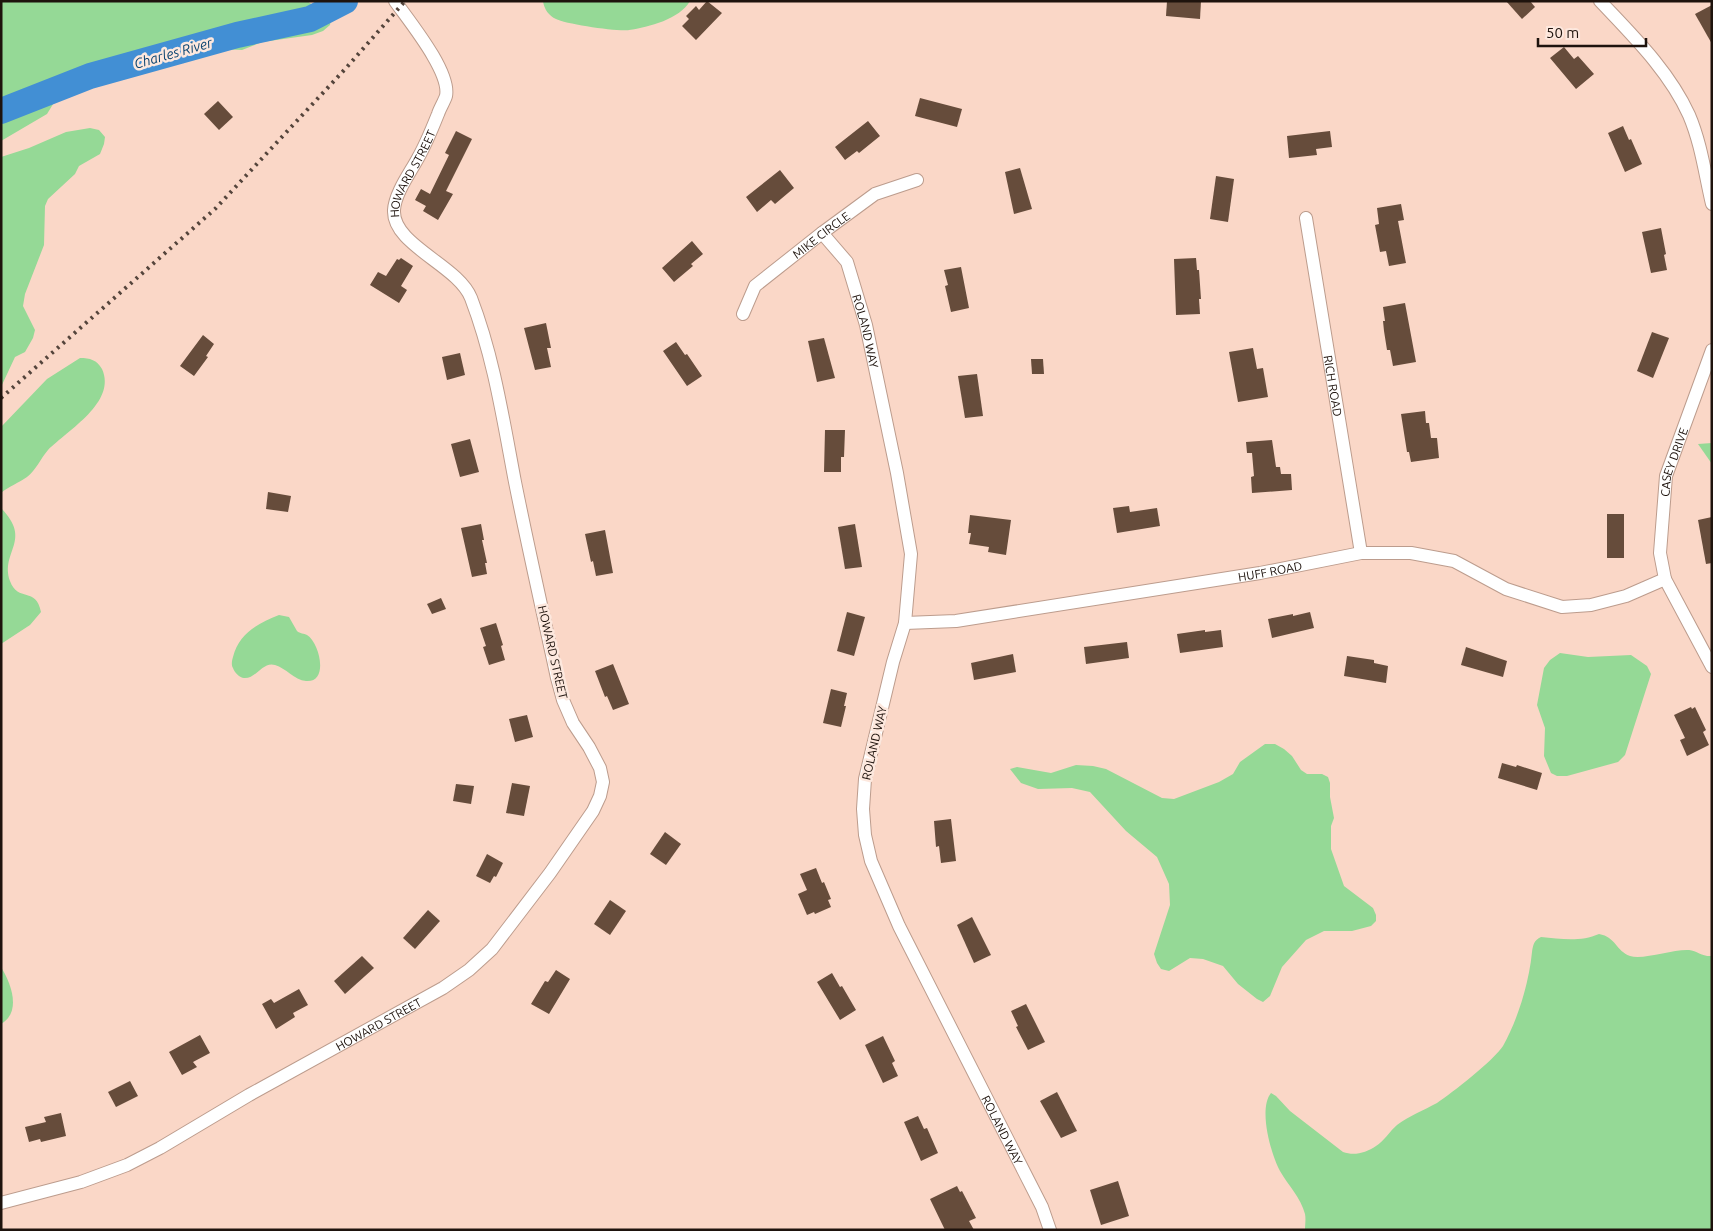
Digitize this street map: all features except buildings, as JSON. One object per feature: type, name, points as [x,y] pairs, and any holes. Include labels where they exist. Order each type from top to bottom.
[{"type":"street","name":"HOWARD STREET","points":[[1,1203],[81,1182],[127,1165],[160,1148],[249,1094],[450,983],[469,970],[492,949],[550,873],[593,812],[600,796],[603,782],[600,768],[573,723],[563,700],[557,678],[516,488],[492,363],[479,320],[469,293],[450,271],[411,242],[399,229],[396,220],[394,210],[402,187],[421,154],[446,96],[446,83],[422,37],[395,1]]},
{"type":"street","points":[[1600,1],[1652,57],[1672,85],[1689,115],[1700,147],[1712,204]]},
{"type":"street","name":"MIKE CIRCLE","points":[[743,314],[755,286],[822,232],[875,194],[918,180]]},
{"type":"street","name":"RICH ROAD","points":[[1306,218],[1362,553]]},
{"type":"street","name":"ROLAND WAY","points":[[822,232],[846,262],[866,325],[897,473],[911,554],[905,623],[893,662],[865,779],[863,809],[865,835],[881,888],[1042,1207],[1050,1230]]},
{"type":"street","name":"CASEY DRIVE","points":[[1712,350],[1666,476],[1660,553],[1665,579],[1712,667]]},
{"type":"street","name":"HUFF ROAD","points":[[905,623],[964,619],[1260,572],[1362,553],[1410,553],[1454,561],[1506,589],[1562,607],[1591,605],[1626,596],[1665,579]]},
{"type":"green space","points":[[1,1],[307,1],[331,19],[330,25],[323,31],[312,35],[262,42],[242,50],[218,49],[193,58],[167,63],[146,72],[58,96],[47,114],[1,141]]},
{"type":"green space","points":[[543,1],[690,1],[679,13],[663,21],[646,27],[615,30],[570,23],[553,18],[544,7]]},
{"type":"green space","points":[[90,128],[99,130],[105,137],[104,144],[100,154],[79,166],[75,174],[48,199],[45,206],[44,245],[25,294],[23,306],[35,330],[25,352],[15,357],[1,387],[1,157],[29,148],[66,132]]},
{"type":"green space","points":[[80,358],[93,360],[102,369],[105,381],[103,393],[97,404],[78,424],[48,450],[30,474],[1,493],[1,427],[47,379]]},
{"type":"green space","points":[[1712,443],[1712,464],[1698,444]]},
{"type":"green space","points":[[1,508],[10,519],[14,529],[14,546],[8,571],[10,581],[13,588],[35,599],[39,604],[41,612],[30,625],[1,644]]},
{"type":"green space","points":[[279,615],[289,617],[297,631],[307,635],[316,646],[320,669],[318,676],[313,680],[302,680],[271,664],[248,678],[241,677],[234,670],[232,664],[233,657],[244,636],[256,626]]},
{"type":"green space","points":[[1560,653],[1588,657],[1631,655],[1647,666],[1651,674],[1625,755],[1618,762],[1567,776],[1557,776],[1551,773],[1544,756],[1545,728],[1537,705],[1544,668],[1550,660]]},
{"type":"green space","points":[[1265,744],[1275,744],[1284,749],[1292,756],[1301,770],[1307,774],[1322,774],[1328,777],[1334,818],[1331,826],[1331,849],[1344,886],[1373,908],[1376,921],[1371,926],[1352,931],[1324,931],[1306,940],[1282,967],[1270,996],[1263,1002],[1238,984],[1223,966],[1203,959],[1190,958],[1169,971],[1161,969],[1154,954],[1170,905],[1169,884],[1157,857],[1126,831],[1090,792],[1072,788],[1038,789],[1021,783],[1010,769],[1017,767],[1051,773],[1076,765],[1093,766],[1106,769],[1162,798],[1174,799],[1219,782],[1233,774],[1240,762]]},
{"type":"green space","points":[[1599,934],[1609,938],[1625,954],[1630,956],[1643,957],[1689,950],[1706,956],[1712,956],[1712,1230],[1305,1230],[1303,1208],[1280,1171],[1267,1132],[1267,1100],[1271,1093],[1290,1111],[1343,1152],[1356,1154],[1368,1150],[1379,1144],[1394,1127],[1437,1103],[1452,1092],[1482,1068],[1503,1046],[1518,1013],[1528,976],[1534,943],[1537,940],[1541,937],[1578,939]]},
{"type":"green space","points":[[1,967],[11,989],[13,1005],[7,1019],[1,1024]]},
{"type":"waterway","name":"Charles River","points":[[1,111],[90,76],[237,35],[310,19],[345,1]]},
{"type":"railway","points":[[1,398],[215,209],[347,67],[405,1]]}]
